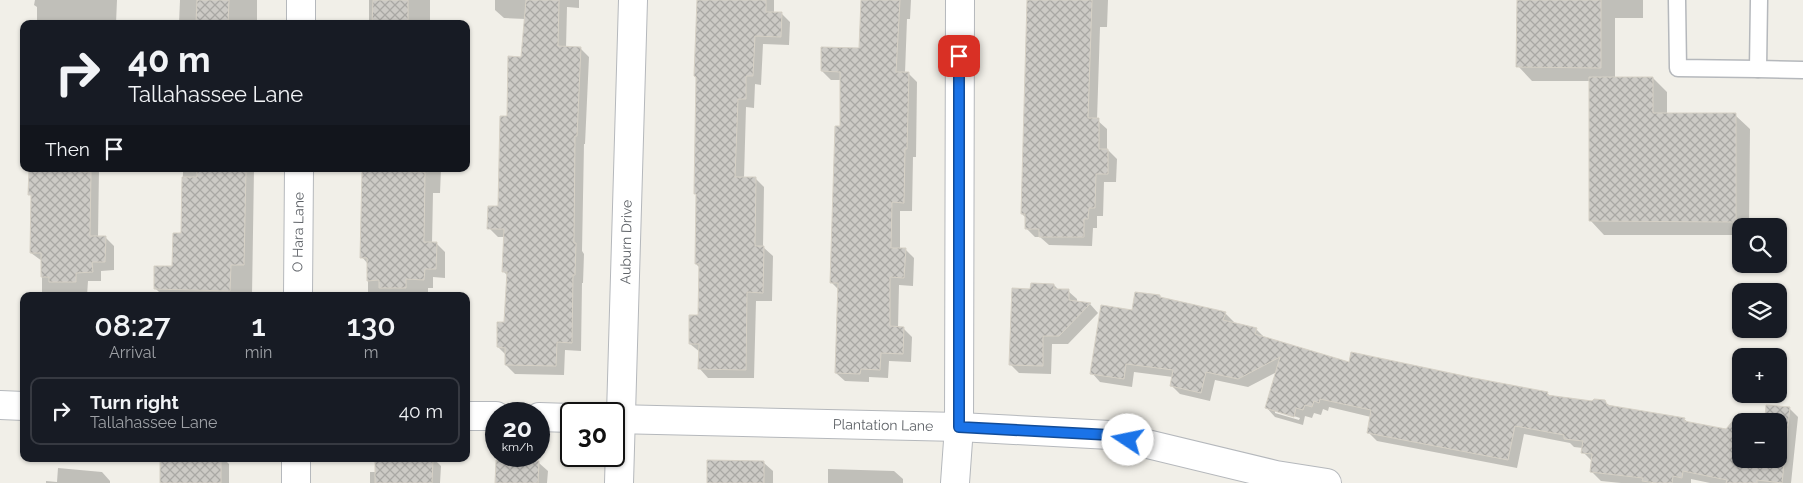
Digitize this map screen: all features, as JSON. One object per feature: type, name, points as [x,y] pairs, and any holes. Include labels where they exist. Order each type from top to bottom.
[{"type":"street","points":[[301,0],[301,20]]},
{"type":"street","name":"Auburn Drive","points":[[619,402],[632,0]]},
{"type":"street","points":[[956,483],[959,427],[960,0]]},
{"type":"street","name":"O Hara Lane","points":[[298,292],[299,172]]},
{"type":"street","points":[[0,405],[20,406]]},
{"type":"street","points":[[470,416],[485,416]]},
{"type":"street","name":"Plantation Lane","points":[[625,419],[959,427],[1110,435],[1276,479],[1327,483]]},
{"type":"street","points":[[296,462],[296,483]]},
{"type":"street","name":"Auburn Drive","points":[[619,467],[619,483]]},
{"type":"lane","points":[[1677,0],[1678,68],[1803,70]]},
{"type":"lane","points":[[1758,0],[1758,69]]},
{"type":"building","points":[[197,0],[229,0],[228,20],[196,20]]},
{"type":"building","points":[[373,0],[408,0],[408,20],[372,20]]},
{"type":"building","points":[[526,0],[559,0],[558,46],[581,47],[577,136],[575,136],[574,243],[576,243],[575,275],[573,275],[572,343],[557,342],[556,366],[505,365],[505,348],[497,347],[497,322],[504,322],[507,272],[502,272],[504,229],[487,229],[488,206],[498,206],[500,116],[507,116],[508,56],[521,57]]},
{"type":"building","points":[[697,0],[766,0],[766,12],[782,12],[781,37],[755,36],[753,76],[746,76],[746,99],[738,99],[735,177],[756,177],[755,246],[764,246],[763,293],[747,292],[746,370],[698,369],[699,344],[689,344],[689,315],[698,315],[699,264],[695,264],[696,194],[694,194],[696,77],[694,76]]},
{"type":"building","points":[[861,0],[900,0],[896,72],[909,72],[904,203],[892,202],[891,248],[906,248],[904,278],[890,277],[890,326],[904,327],[903,354],[881,353],[880,370],[861,369],[860,374],[835,373],[838,283],[830,283],[835,126],[840,126],[840,72],[821,71],[821,47],[859,48]]},
{"type":"building","points":[[1027,0],[1092,0],[1088,118],[1099,118],[1099,149],[1108,149],[1108,174],[1096,174],[1095,208],[1089,208],[1088,219],[1084,219],[1084,237],[1039,237],[1039,229],[1025,229],[1025,214],[1021,214]]},
{"type":"building","points":[[1517,0],[1601,0],[1601,68],[1516,67]]},
{"type":"building","points":[[1589,77],[1653,77],[1653,113],[1736,113],[1736,218],[1732,218],[1732,222],[1589,221]]},
{"type":"building","points":[[29,172],[91,172],[90,236],[106,236],[105,262],[92,262],[93,272],[76,273],[76,282],[49,282],[49,277],[41,277],[41,253],[30,253],[31,195],[28,195]]},
{"type":"building","points":[[197,172],[246,172],[244,265],[231,265],[230,291],[154,289],[154,266],[172,266],[173,233],[181,233],[182,177],[197,177]]},
{"type":"building","points":[[362,172],[425,172],[424,242],[437,242],[436,269],[425,269],[424,280],[406,279],[406,288],[379,288],[379,280],[367,281],[367,258],[360,258]]},
{"type":"building","points":[[1031,283],[1054,284],[1054,289],[1069,289],[1069,300],[1091,303],[1059,336],[1043,336],[1043,366],[1009,365],[1012,288],[1030,289]]},
{"type":"building","points":[[1135,292],[1160,295],[1160,297],[1226,312],[1223,320],[1257,328],[1255,334],[1349,362],[1351,352],[1548,392],[1547,395],[1592,401],[1594,399],[1605,400],[1607,405],[1685,418],[1684,421],[1726,429],[1732,422],[1732,468],[1784,468],[1782,483],[1757,480],[1757,483],[1726,483],[1727,480],[1683,471],[1682,478],[1673,476],[1672,483],[1656,483],[1642,481],[1643,478],[1590,472],[1592,454],[1581,453],[1583,441],[1564,439],[1564,435],[1515,426],[1508,460],[1367,433],[1371,410],[1320,399],[1319,403],[1314,401],[1312,407],[1305,405],[1303,410],[1296,408],[1294,417],[1265,408],[1280,357],[1238,379],[1206,372],[1201,393],[1170,386],[1173,370],[1126,364],[1124,379],[1090,374],[1101,305],[1132,310]]},
{"type":"building","points":[[1766,405],[1790,407],[1787,436],[1787,413],[1765,413]]},
{"type":"building","points":[[707,460],[764,461],[764,483],[707,483]]},
{"type":"building","points":[[160,462],[221,462],[221,483],[160,483]]},
{"type":"building","points":[[375,462],[433,462],[432,483],[375,483]]},
{"type":"building","points":[[496,467],[539,467],[538,483],[495,483]]},
{"type":"route","points":[[959,56],[959,427],[1110,435],[1128,440]]}]
